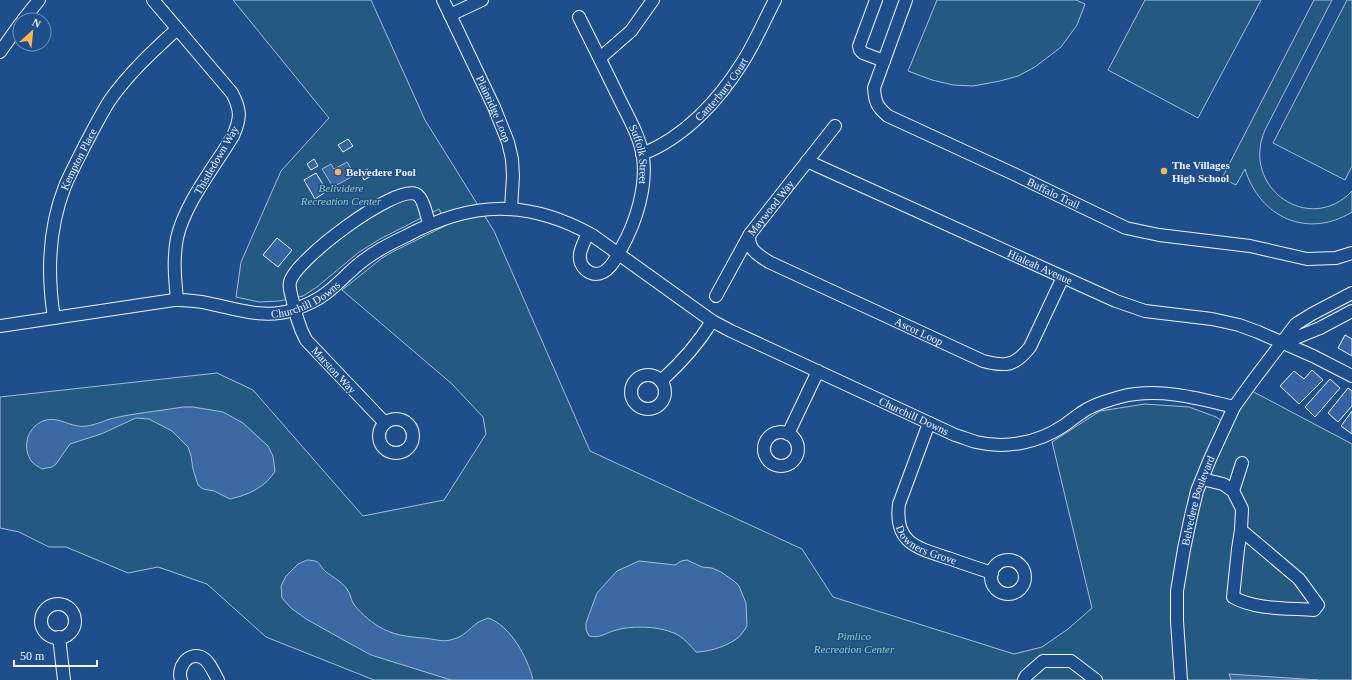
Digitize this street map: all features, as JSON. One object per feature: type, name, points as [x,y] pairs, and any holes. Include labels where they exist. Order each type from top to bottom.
[{"type":"street","points":[[29,12],[39,0]]},
{"type":"street","name":"Thistledown Way","points":[[152,0],[232,93],[238,105],[240,116],[233,136],[194,198],[180,227],[174,272],[177,300]]},
{"type":"street","name":"Plainridge Loop","points":[[443,0],[494,107],[508,142],[512,159],[513,176],[511,209]]},
{"type":"street","points":[[450,15],[482,0]]},
{"type":"street","points":[[600,58],[631,31],[653,0]]},
{"type":"street","name":"Canterbury Court","points":[[642,154],[654,149],[684,128],[719,95],[742,63],[775,0]]},
{"type":"street","points":[[876,0],[859,46],[863,53],[884,61]]},
{"type":"street","name":"Buffalo Trail","points":[[904,1],[874,88],[874,98],[879,109],[888,116],[1126,228],[1159,235],[1250,246],[1307,259],[1336,258],[1352,253]]},
{"type":"street","name":"Suffolk Street","points":[[579,16],[626,111],[637,137],[642,154],[644,172],[640,204],[628,236],[618,253]]},
{"type":"street","name":"Kempton Place","points":[[54,318],[50,292],[50,256],[57,210],[65,186],[110,101],[138,66],[177,29]]},
{"type":"street","points":[[0,52],[12,35]]},
{"type":"street","name":"Maywood Way","points":[[716,296],[750,234],[834,126]]},
{"type":"street","name":"Hialeah Avenue","points":[[807,161],[1116,301],[1145,311],[1212,319],[1239,325],[1283,343],[1352,376]]},
{"type":"street","name":"Marston Way","points":[[385,423],[306,340],[300,328],[294,309],[290,281],[295,273],[311,256],[337,232],[402,194],[411,193],[420,197],[429,224]]},
{"type":"street","name":"Churchill Downs","points":[[0,326],[177,300],[201,301],[258,314],[274,314],[294,309],[314,301],[326,294],[364,260],[384,247],[429,224],[450,216],[467,212],[487,209],[511,209],[539,212],[574,225],[618,253],[712,321],[754,343],[955,435],[976,442],[997,445],[1015,444],[1041,438],[1062,427],[1081,413],[1097,404],[1142,393],[1179,395],[1234,407]]},
{"type":"street","points":[[588,233],[580,250],[579,258],[581,265],[586,271],[593,274],[601,273],[607,270],[618,253]]},
{"type":"street","name":"Ascot Loop","points":[[750,234],[749,240],[752,249],[759,256],[769,262],[984,361],[995,364],[1005,365],[1013,363],[1023,356],[1030,347],[1063,277]]},
{"type":"street","name":"Belvedere Boulevard","points":[[1181,680],[1177,622],[1177,591],[1184,549],[1197,491],[1210,459],[1234,407],[1296,324],[1312,314],[1350,298]]},
{"type":"street","name":"Belvedere Boulevard","points":[[1283,343],[1320,328],[1352,311]]},
{"type":"street","points":[[661,381],[700,340],[712,321]]},
{"type":"street","points":[[788,434],[818,371]]},
{"type":"street","name":"Downers Grove","points":[[929,422],[899,504],[897,518],[901,531],[910,542],[921,550],[992,573]]},
{"type":"street","points":[[1233,491],[1242,464]]},
{"type":"street","points":[[1202,479],[1224,484],[1233,491],[1242,509],[1233,597],[1243,603],[1259,606],[1314,610],[1318,605],[1299,579],[1241,530]]},
{"type":"street","points":[[60,637],[64,680]]},
{"type":"street","points":[[181,680],[179,671],[182,664],[187,659],[194,656],[202,657],[207,662],[218,680]]},
{"type":"street","points":[[1024,680],[1026,676],[1043,661],[1071,661],[1096,680]]},
{"type":"green space","points":[[233,0],[371,0],[425,120],[494,231],[590,451],[802,549],[833,597],[1014,654],[1042,647],[1068,629],[1092,608],[1052,442],[1100,411],[1145,404],[1189,407],[1216,417],[1229,425],[1250,390],[1352,444],[1352,680],[374,680],[266,637],[207,584],[158,567],[128,573],[66,547],[49,547],[19,532],[0,528],[0,397],[217,373],[253,390],[363,516],[444,500],[486,434],[483,417],[452,384],[342,290],[382,258],[447,225],[439,209],[380,239],[359,252],[317,287],[303,296],[279,301],[259,302],[236,297],[241,262],[281,171],[329,118]]},
{"type":"green space","points":[[937,0],[1076,0],[1085,4],[1077,25],[1061,47],[1035,67],[1018,76],[973,86],[953,85],[932,80],[908,71]]},
{"type":"green space","points":[[1145,0],[1261,0],[1198,118],[1108,70]]},
{"type":"green space","points":[[1314,0],[1332,0],[1265,130],[1260,151],[1262,170],[1270,187],[1283,199],[1299,207],[1317,209],[1335,204],[1352,191],[1352,212],[1335,220],[1319,224],[1303,223],[1288,219],[1274,211],[1262,200],[1252,186],[1245,169],[1236,185],[1222,178]]},
{"type":"green space","points":[[1347,0],[1352,0],[1352,166],[1345,180],[1273,143]]},
{"type":"shaded area","name":"Belvedere Pool","points":[[347,162],[355,175],[333,187],[322,169],[331,164],[334,169]]},
{"type":"shaded area","points":[[183,407],[193,407],[223,412],[243,423],[268,446],[273,456],[275,471],[267,482],[250,493],[230,499],[214,491],[203,489],[198,485],[188,447],[172,431],[149,419],[136,418],[101,434],[70,444],[56,464],[52,467],[42,469],[37,466],[32,462],[27,451],[27,439],[29,434],[37,424],[43,421],[52,419],[73,425],[86,426],[119,417]]},
{"type":"shaded area","points":[[307,560],[318,562],[326,572],[343,584],[355,606],[368,619],[383,629],[400,635],[446,641],[461,636],[477,623],[488,618],[496,622],[511,635],[517,643],[531,671],[533,680],[451,680],[371,655],[306,619],[291,608],[282,598],[281,586],[286,576],[298,564]]},
{"type":"shaded area","points":[[687,560],[702,567],[712,568],[721,572],[739,586],[746,603],[747,626],[737,639],[716,649],[696,652],[689,644],[674,633],[660,629],[636,627],[620,629],[599,636],[589,636],[586,630],[586,623],[597,593],[617,571],[639,561],[675,565],[681,561]]},
{"type":"shaded area","points":[[1229,674],[1318,680],[1231,680]]},
{"type":"building","points":[[348,139],[353,146],[343,152],[338,145]]},
{"type":"building","points":[[314,159],[318,166],[311,170],[307,164]]},
{"type":"building","points":[[367,169],[371,176],[364,180],[361,173]]},
{"type":"building","points":[[316,173],[327,191],[315,199],[304,180]]},
{"type":"building","points":[[277,238],[292,250],[278,267],[263,255]]},
{"type":"building","points":[[1345,335],[1352,339],[1352,356],[1338,348]]},
{"type":"building","points":[[1312,370],[1323,380],[1299,404],[1280,386],[1294,371],[1304,379]]},
{"type":"building","points":[[1330,379],[1340,388],[1315,417],[1305,407]]},
{"type":"building","points":[[1348,388],[1352,391],[1352,406],[1338,422],[1328,413]]},
{"type":"building","points":[[1352,411],[1352,434],[1341,426]]},
{"type":"place","name":"The Villages High School","points":[[1164,171]]},
{"type":"place","name":"Belvedere Pool","points":[[338,172]]},
{"type":"park label","name":"Belividere Recreation Center","points":[[341,194]]},
{"type":"park label","name":"Pimlico Recreation Center","points":[[854,642]]}]
